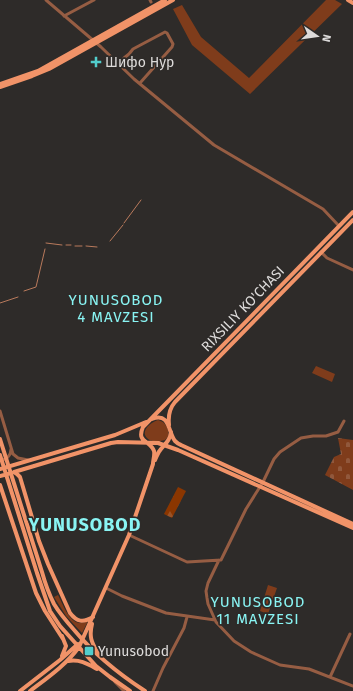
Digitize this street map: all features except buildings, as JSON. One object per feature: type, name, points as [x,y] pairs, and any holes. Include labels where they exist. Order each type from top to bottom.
[{"type":"main road","points":[[0,84],[38,71],[95,42],[165,0]]},
{"type":"main road","points":[[0,87],[44,71],[172,0]]},
{"type":"main road","points":[[348,0],[353,3]]},
{"type":"main road","name":"RIXSILIY KO'CHASI","points":[[149,420],[353,212]]},
{"type":"main road","name":"RIXSILIY KO'CHASI","points":[[170,428],[170,409],[175,402],[353,220]]},
{"type":"main road","points":[[304,262],[308,266]]},
{"type":"main road","points":[[188,381],[189,384],[192,385]]},
{"type":"main road","points":[[0,469],[115,435],[149,420],[161,418],[170,428],[174,439],[179,445],[353,528]]},
{"type":"main road","points":[[149,420],[144,425],[141,432],[142,438],[151,446],[153,450],[153,464]]},
{"type":"main road","points":[[30,691],[66,662],[73,655],[83,640],[129,535],[153,464],[160,450],[168,441],[170,436],[170,428]]},
{"type":"main road","points":[[0,476],[111,443],[162,443],[167,441],[170,436]]},
{"type":"main road","points":[[0,439],[47,604],[63,639],[65,648],[60,660]]},
{"type":"main road","points":[[158,443],[261,484],[353,524]]},
{"type":"main road","points":[[56,452],[59,455],[57,459]]},
{"type":"main road","points":[[0,455],[39,573],[55,605],[62,616],[101,658],[112,668],[146,691]]},
{"type":"main road","points":[[14,472],[20,477],[39,541],[70,613],[75,619],[79,620],[89,619],[93,616]]},
{"type":"main road","points":[[0,485],[36,594],[63,639]]},
{"type":"main road","points":[[49,593],[56,594],[59,589]]},
{"type":"main road","points":[[36,594],[60,626],[103,672],[128,691],[129,686],[134,683]]},
{"type":"main road","points":[[93,616],[90,637],[101,658]]},
{"type":"main road","points":[[20,691],[78,646]]},
{"type":"main road","points":[[66,662],[74,660],[80,661],[103,672]]},
{"type":"street","points":[[46,0],[140,83],[214,145],[322,209],[339,226]]},
{"type":"street","points":[[64,16],[94,0]]},
{"type":"street","points":[[124,58],[133,49],[164,32],[167,33],[173,44],[172,47],[140,83]]},
{"type":"street","points":[[321,252],[327,258],[353,270]]},
{"type":"street","points":[[0,411],[13,454],[18,458],[28,460]]},
{"type":"street","points":[[344,421],[338,432],[326,436],[301,438],[286,447],[274,459],[246,509],[221,560],[219,560],[208,583],[206,591],[208,602],[216,622],[236,643],[253,653],[280,665],[309,669],[353,686]]},
{"type":"street","points":[[0,460],[4,460],[9,456],[11,447]]},
{"type":"street","points":[[129,535],[187,562],[219,560]]},
{"type":"street","points":[[106,588],[156,610],[173,615],[215,620]]},
{"type":"street","points":[[153,691],[184,628],[187,617]]},
{"type":"street","points":[[330,677],[350,634]]},
{"type":"green space","points":[[326,0],[335,0],[342,4],[250,94],[192,45],[173,9],[182,5],[201,37],[249,78]]},
{"type":"green space","points":[[316,366],[335,374],[332,382],[312,373]]},
{"type":"green space","points":[[158,420],[168,429],[168,436],[165,440],[150,440],[145,435],[147,427]]},
{"type":"green space","points":[[338,438],[353,440],[353,490],[325,475],[334,457],[341,454]]},
{"type":"green space","points":[[178,487],[186,491],[172,518],[164,514]]},
{"type":"green space","points":[[268,585],[277,588],[268,614],[260,611]]},
{"type":"green space","points":[[58,595],[69,616],[73,620],[82,623],[88,621],[82,633],[66,616],[54,597]]},
{"type":"waterway","points":[[124,223],[141,200]]},
{"type":"waterway","points":[[110,241],[123,225]]},
{"type":"waterway","points":[[46,243],[62,245]]},
{"type":"waterway","points":[[66,245],[71,245]]},
{"type":"waterway","points":[[75,246],[82,246]]},
{"type":"waterway","points":[[86,246],[97,247]]},
{"type":"waterway","points":[[24,291],[36,287],[45,249]]},
{"type":"waterway","points":[[0,303],[18,297]]},
{"type":"place","name":"Шифо Нур","points":[[96,62]]},
{"type":"place","name":"Yunusobod","points":[[89,651]]},
{"type":"district","name":"YUNUSOBOD 4 MAVZESI","points":[[116,308]]},
{"type":"district","name":"YUNUSOBOD","points":[[85,525]]},
{"type":"district","name":"YUNUSOBOD 11 MAVZESI","points":[[258,610]]}]
